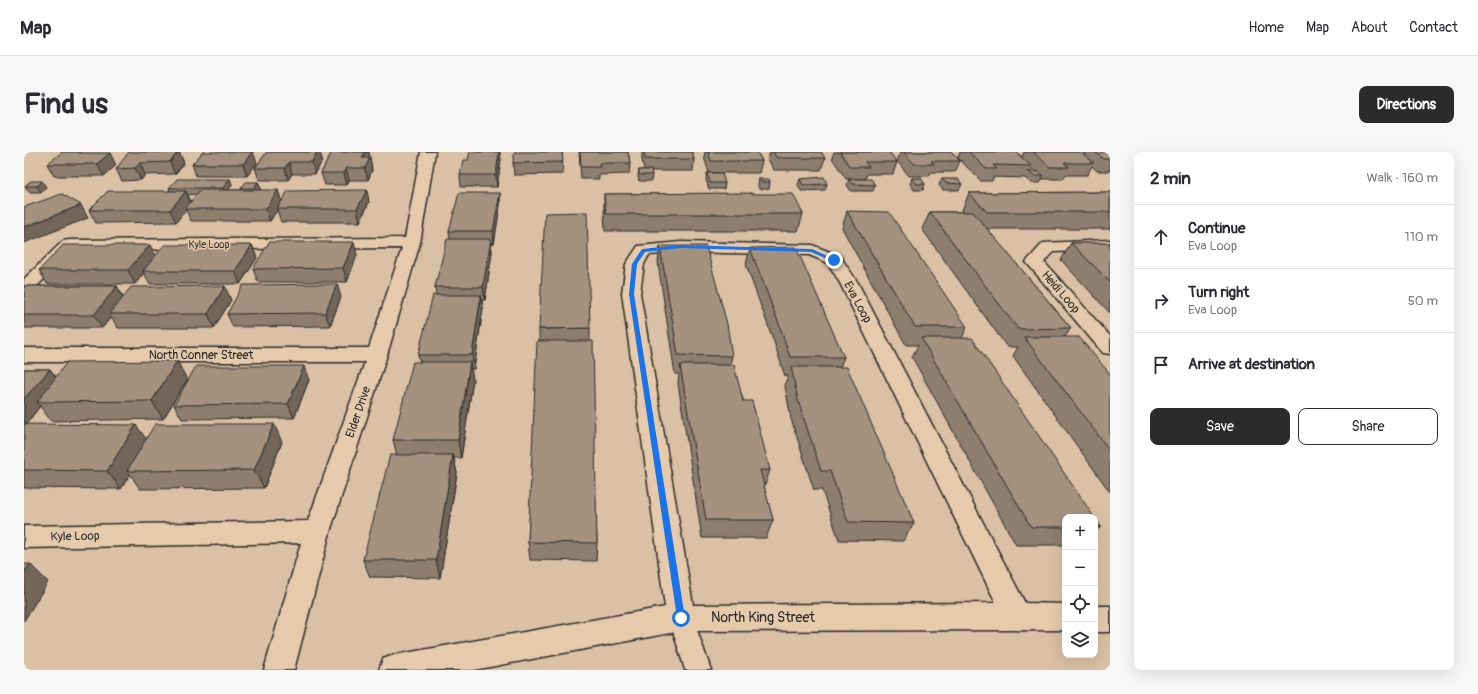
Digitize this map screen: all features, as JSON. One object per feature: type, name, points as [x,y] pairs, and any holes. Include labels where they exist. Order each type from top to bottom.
[{"type":"street","name":"Elder Drive","points":[[279,670],[317,532],[378,355],[412,243],[428,152]]},
{"type":"street","name":"Kyle Loop","points":[[24,289],[69,245],[412,243]]},
{"type":"street","name":"Heidi Loop","points":[[1110,245],[1049,247],[1035,262],[1110,348]]},
{"type":"street","name":"Eva Loop","points":[[681,618],[631,294],[635,264],[644,250],[681,247],[812,250],[834,260],[849,282],[1017,616]]},
{"type":"street","name":"North Conner Street","points":[[24,355],[378,355]]},
{"type":"street","name":"Kyle Loop","points":[[24,537],[317,532]]},
{"type":"street","name":"North King Street","points":[[394,670],[681,618],[1062,617]]},
{"type":"street","points":[[1098,619],[1110,619]]},
{"type":"lane","points":[[681,618],[698,670]]},
{"type":"building","points":[[62,152],[110,153],[97,164],[47,164]]},
{"type":"building","points":[[129,152],[178,152],[170,162],[140,163],[135,168],[116,169]]},
{"type":"building","points":[[203,152],[252,152],[243,164],[192,164]]},
{"type":"building","points":[[267,152],[317,152],[312,162],[289,162],[285,168],[255,168]]},
{"type":"building","points":[[332,152],[365,152],[362,158],[370,158],[365,168],[346,168],[344,173],[321,173]]},
{"type":"building","points":[[470,152],[499,152],[496,175],[460,175],[463,160],[468,160]]},
{"type":"building","points":[[514,152],[562,152],[563,162],[513,163]]},
{"type":"building","points":[[580,152],[628,152],[630,163],[599,163],[600,167],[581,167]]},
{"type":"building","points":[[644,152],[692,152],[694,159],[645,159]]},
{"type":"building","points":[[708,152],[757,152],[762,161],[711,161]]},
{"type":"building","points":[[773,152],[821,152],[825,158],[777,158]]},
{"type":"building","points":[[840,152],[889,152],[897,162],[865,162],[869,167],[850,167]]},
{"type":"building","points":[[904,152],[952,152],[960,161],[931,161],[934,164],[914,164]]},
{"type":"building","points":[[969,152],[1016,152],[1031,166],[993,165],[997,169],[986,169]]},
{"type":"building","points":[[1033,152],[1081,152],[1094,163],[1064,163],[1069,167],[1050,167]]},
{"type":"building","points":[[1095,152],[1110,152],[1110,159],[1104,159]]},
{"type":"building","points":[[639,170],[651,170],[652,175],[639,175]]},
{"type":"building","points":[[1028,171],[1039,172],[1044,176],[1034,176]]},
{"type":"building","points":[[707,173],[722,173],[725,183],[710,183]]},
{"type":"building","points":[[824,177],[827,184],[803,185],[800,179]]},
{"type":"building","points":[[912,178],[921,178],[925,184],[917,184]]},
{"type":"building","points":[[177,179],[230,179],[223,188],[169,188]]},
{"type":"building","points":[[759,179],[769,179],[770,182],[761,182]]},
{"type":"building","points":[[849,179],[871,179],[875,185],[853,184]]},
{"type":"building","points":[[942,179],[958,179],[962,184],[946,183]]},
{"type":"building","points":[[31,181],[42,181],[37,186],[25,186]]},
{"type":"building","points":[[246,182],[258,182],[254,188],[241,188]]},
{"type":"building","points":[[200,190],[278,190],[266,209],[185,209]]},
{"type":"building","points":[[367,190],[357,209],[277,209],[288,191]]},
{"type":"building","points":[[108,191],[186,191],[170,210],[89,210]]},
{"type":"building","points":[[1110,192],[1110,212],[987,212],[969,193]]},
{"type":"building","points":[[459,193],[500,193],[493,231],[449,231]]},
{"type":"building","points":[[62,194],[81,205],[24,227],[24,207]]},
{"type":"building","points":[[604,194],[793,194],[803,214],[606,214]]},
{"type":"building","points":[[847,211],[889,212],[967,327],[915,327]]},
{"type":"building","points":[[587,212],[590,328],[539,329],[545,213]]},
{"type":"building","points":[[930,212],[973,212],[1071,328],[1018,329]]},
{"type":"building","points":[[447,239],[491,239],[483,287],[435,287]]},
{"type":"building","points":[[269,242],[354,242],[343,268],[253,269]]},
{"type":"building","points":[[1071,243],[1110,243],[1110,282]]},
{"type":"building","points":[[63,245],[150,245],[128,270],[39,270]]},
{"type":"building","points":[[164,245],[252,245],[235,271],[143,271]]},
{"type":"building","points":[[660,246],[706,246],[727,324],[732,356],[678,355]]},
{"type":"building","points":[[796,247],[844,357],[790,357],[750,248]]},
{"type":"building","points":[[337,284],[325,313],[227,314],[243,285]]},
{"type":"building","points":[[24,286],[117,286],[94,315],[24,315]]},
{"type":"building","points":[[225,286],[208,314],[110,314],[131,287]]},
{"type":"building","points":[[433,295],[481,295],[472,355],[418,355]]},
{"type":"building","points":[[1024,337],[1079,337],[1110,374],[1110,451]]},
{"type":"building","points":[[921,338],[972,338],[1092,514],[1062,514],[1062,527],[1031,527]]},
{"type":"building","points":[[537,341],[593,341],[597,543],[528,542]]},
{"type":"building","points":[[177,361],[152,401],[37,402],[67,362]]},
{"type":"building","points":[[413,362],[470,362],[458,440],[393,440]]},
{"type":"building","points":[[680,365],[734,365],[743,401],[752,401],[770,470],[760,470],[773,520],[706,520]]},
{"type":"building","points":[[196,366],[304,366],[288,404],[174,405]]},
{"type":"building","points":[[791,367],[847,367],[914,523],[848,522],[830,471],[821,471],[798,400]]},
{"type":"building","points":[[24,369],[50,369],[24,399]]},
{"type":"building","points":[[24,424],[136,425],[107,471],[24,470]]},
{"type":"building","points":[[155,424],[274,424],[254,470],[127,471]]},
{"type":"building","points":[[390,455],[453,455],[436,560],[363,560]]},
{"type":"building","points":[[24,564],[30,564],[24,573]]},
{"type":"route","points":[[681,618],[631,294],[635,264],[644,250],[681,247],[812,250],[834,260]]}]
